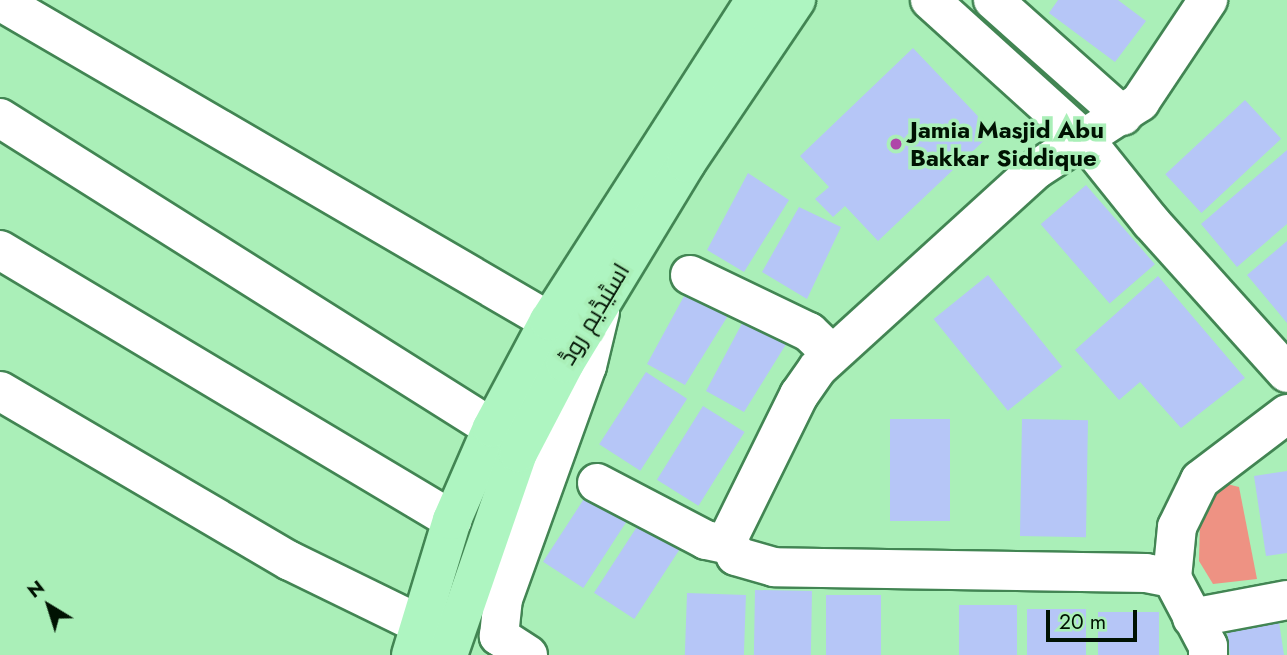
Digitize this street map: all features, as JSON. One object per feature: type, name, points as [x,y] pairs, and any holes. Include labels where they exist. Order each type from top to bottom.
[{"type":"main road","name":"اسٹیڈیم روڈ","points":[[415,640],[452,520],[492,428],[550,321],[755,0]]},
{"type":"main road","name":"اسٹیڈیم روڈ","points":[[447,655],[518,453],[605,293],[796,0]]},
{"type":"street","points":[[930,0],[1086,141],[1151,222],[1287,373]]},
{"type":"street","points":[[963,30],[992,0],[1123,116]]},
{"type":"street","points":[[729,545],[730,531],[799,394],[832,354],[1037,169],[1123,116],[1153,85],[1208,0]]},
{"type":"street","points":[[0,1],[550,321]]},
{"type":"street","points":[[0,118],[492,428]]},
{"type":"street","points":[[0,250],[452,520]]},
{"type":"street","points":[[690,275],[809,332],[832,354]]},
{"type":"street","points":[[528,655],[499,636],[503,599],[587,366],[605,293]]},
{"type":"street","points":[[0,391],[290,561],[415,640]]},
{"type":"street","points":[[1208,655],[1172,578],[1177,527],[1189,495],[1200,480],[1287,414]]},
{"type":"street","points":[[597,482],[706,540],[729,545],[748,562],[774,567],[1146,573],[1172,578]]},
{"type":"street","points":[[1192,618],[1287,600]]},
{"type":"street","points":[[1183,655],[1192,618]]},
{"type":"shaded area","points":[[1223,483],[1239,487],[1257,579],[1213,584],[1199,561],[1200,521]]},
{"type":"building","points":[[1058,0],[1118,0],[1146,21],[1115,62],[1049,13]]},
{"type":"building","name":"Jamia Masjid Abu Bakkar Siddique","points":[[913,48],[993,132],[878,241],[845,206],[833,217],[815,199],[829,187],[800,156]]},
{"type":"building","points":[[1245,100],[1281,139],[1201,213],[1165,174]]},
{"type":"building","points":[[1287,150],[1287,224],[1237,267],[1201,224]]},
{"type":"building","points":[[748,173],[789,200],[744,272],[707,250]]},
{"type":"building","points":[[1086,185],[1155,264],[1110,304],[1041,224]]},
{"type":"building","points":[[799,207],[841,227],[807,299],[762,272]]},
{"type":"building","points":[[1287,241],[1287,323],[1247,275]]},
{"type":"building","points":[[988,275],[1062,367],[1008,411],[934,319]]},
{"type":"building","points":[[1158,276],[1245,378],[1181,428],[1140,382],[1119,400],[1075,350]]},
{"type":"building","points":[[689,287],[729,314],[685,385],[647,364]]},
{"type":"building","points":[[747,314],[788,341],[744,412],[706,391]]},
{"type":"building","points":[[646,372],[687,399],[640,471],[599,444]]},
{"type":"building","points":[[703,406],[745,432],[698,506],[657,480]]},
{"type":"building","points":[[890,419],[950,419],[950,521],[890,521]]},
{"type":"building","points":[[1022,419],[1088,420],[1086,537],[1020,536]]},
{"type":"building","points":[[1287,471],[1287,553],[1266,556],[1254,476]]},
{"type":"building","points":[[591,488],[631,514],[583,588],[543,562]]},
{"type":"building","points":[[642,519],[682,545],[634,619],[594,593]]},
{"type":"building","points":[[755,590],[812,591],[811,655],[754,655]]},
{"type":"building","points":[[687,593],[746,595],[744,655],[685,655]]},
{"type":"building","points":[[826,595],[881,595],[881,655],[826,655]]},
{"type":"building","points":[[959,605],[1017,605],[1017,655],[959,655]]},
{"type":"building","points":[[1027,609],[1086,609],[1086,655],[1027,655]]},
{"type":"building","points":[[1098,612],[1159,612],[1159,655],[1098,655]]},
{"type":"building","points":[[1279,622],[1284,655],[1230,655],[1227,631]]},
{"type":"place","name":"Jamia Masjid Abu Bakkar Siddique","points":[[896,144]]}]
